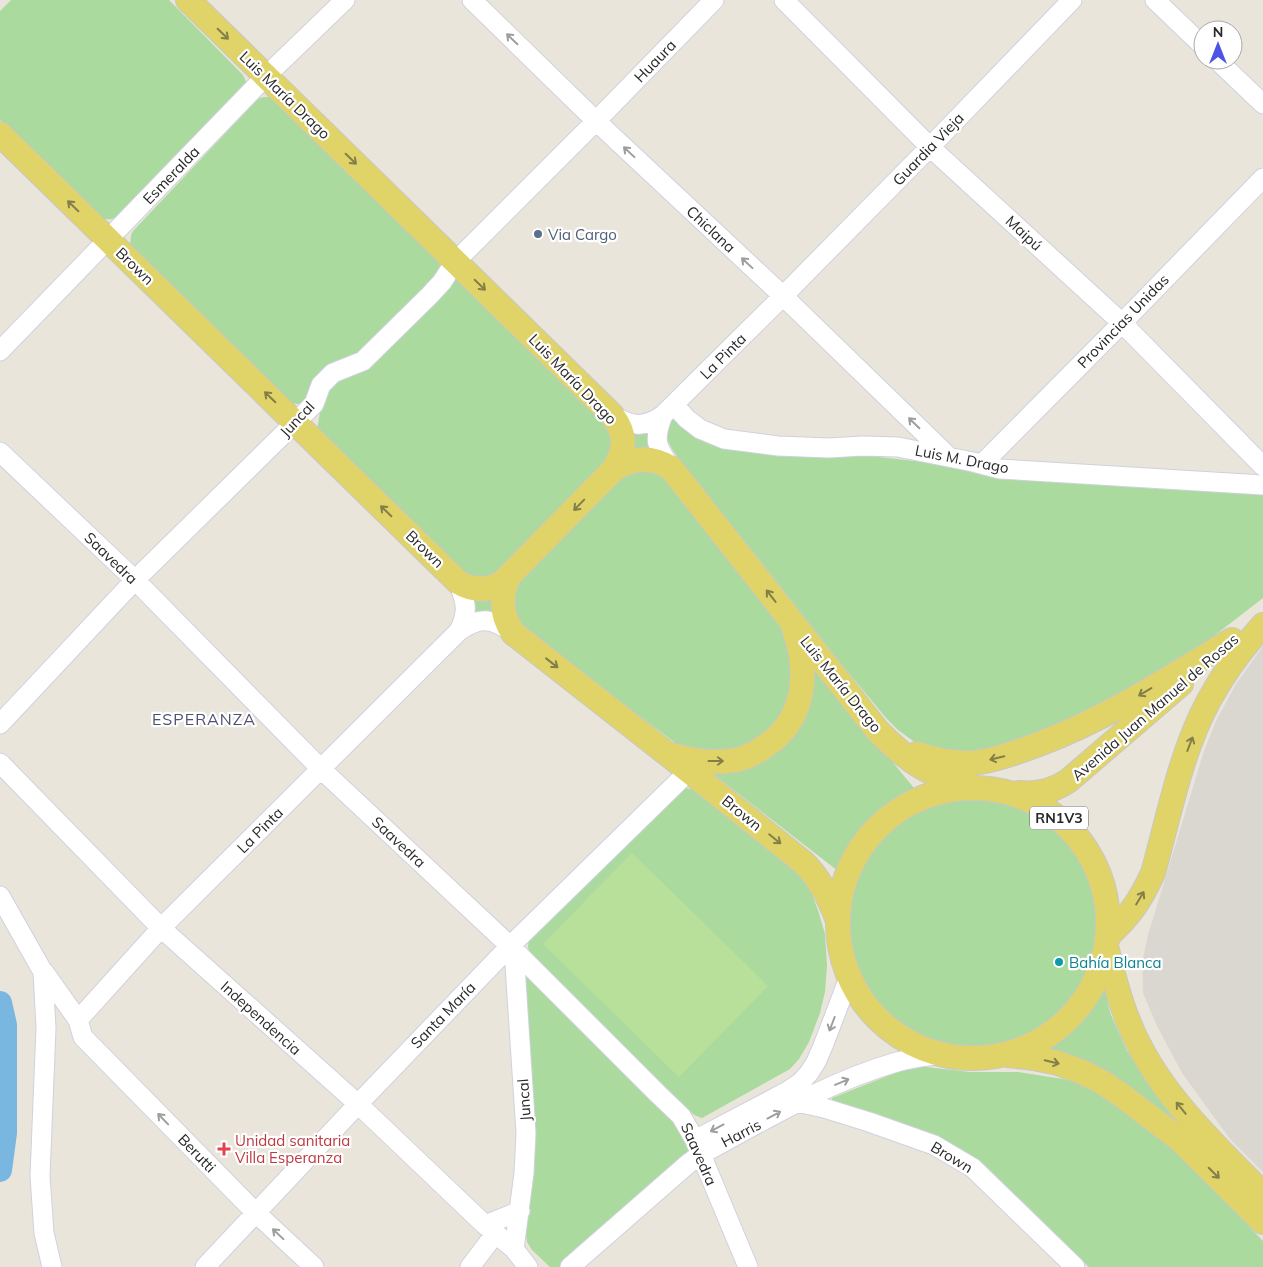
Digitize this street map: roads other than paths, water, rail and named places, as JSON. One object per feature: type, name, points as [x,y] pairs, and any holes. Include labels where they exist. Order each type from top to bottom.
[{"type":"main road","name":"Luis María Drago","points":[[188,0],[612,415],[622,432],[624,441],[623,451],[613,470]]},
{"type":"main road","name":"Brown","points":[[0,134],[458,582],[473,588],[490,589],[508,578]]},
{"type":"main road","points":[[508,578],[613,470],[631,461],[641,459],[662,462],[671,468]]},
{"type":"main road","name":"Luis María Drago","points":[[671,468],[877,730],[903,755],[928,771],[943,778],[982,787]]},
{"type":"main road","name":"Brown","points":[[508,578],[504,587],[502,604],[506,620],[513,632],[804,863],[815,874],[837,918]]},
{"type":"main road","name":"Avenida Juan Manuel de Rosas","points":[[1012,793],[1039,794],[1060,787],[1080,772],[1263,614]]},
{"type":"main road","points":[[668,754],[703,761],[721,762],[737,760],[760,750],[782,732],[798,708],[801,695],[802,665],[800,649],[791,621]]},
{"type":"main road","name":"Avenida Juan Manuel de Rosas","points":[[1108,942],[1137,904],[1145,890],[1152,873],[1187,752],[1208,703],[1232,663],[1263,624]]},
{"type":"main road","points":[[877,730],[915,753],[946,762],[981,762],[998,758],[1016,753],[1098,719],[1232,640]]},
{"type":"main road","name":"RN1V3","points":[[1263,1194],[1180,1106],[1152,1066],[1129,1024],[1121,1003],[1108,942],[1108,904],[1100,874],[1086,847],[1066,823],[1041,805],[1012,793],[982,787],[951,789],[921,797],[894,812],[871,833],[853,859],[842,888],[837,918],[840,949],[849,978],[865,1005],[886,1027],[912,1044],[942,1054],[973,1058],[1004,1055],[1034,1058],[1058,1063],[1102,1082],[1179,1140],[1207,1165],[1263,1222]]},
{"type":"main road","name":"RN1V3","points":[[1004,1055],[1033,1044],[1059,1028],[1081,1006],[1097,979],[1108,942]]},
{"type":"street","name":"Esmeralda","points":[[0,351],[266,76],[345,0]]},
{"type":"street","name":"Chiclana","points":[[472,0],[596,122],[783,296],[949,457]]},
{"type":"street","name":"Huaura","points":[[596,122],[714,0]]},
{"type":"street","name":"Maipú","points":[[784,0],[930,147],[1122,323],[1263,466]]},
{"type":"street","name":"Guardia Vieja","points":[[783,296],[1072,0]]},
{"type":"street","points":[[1156,0],[1193,36]]},
{"type":"street","points":[[1227,70],[1263,104]]},
{"type":"street","name":"Juncal","points":[[0,724],[135,580],[314,404],[321,385],[333,373],[363,362],[442,282],[455,262],[596,122]]},
{"type":"street","name":"Provincias Unidas","points":[[982,464],[1263,178]]},
{"type":"street","name":"La Pinta","points":[[612,415],[638,425],[646,424],[668,410],[783,296]]},
{"type":"street","points":[[668,410],[657,432],[657,440],[662,456],[671,468]]},
{"type":"street","name":"Luis M. Drago","points":[[668,410],[700,429],[724,439],[778,446],[820,448],[898,447],[1000,469],[1263,485]]},
{"type":"street","name":"Saavedra","points":[[0,452],[135,580],[321,769],[512,948],[681,1116],[697,1148],[748,1267]]},
{"type":"street","points":[[458,582],[466,612],[459,631]]},
{"type":"street","name":"La Pinta","points":[[80,1029],[161,928],[459,631],[467,625],[483,620],[498,623],[513,632]]},
{"type":"street","name":"Independencia","points":[[0,763],[161,928],[358,1104],[490,1230],[514,1249],[528,1267]]},
{"type":"street","name":"Santa María","points":[[205,1267],[358,1104],[690,771]]},
{"type":"street","name":"Berutti","points":[[0,896],[43,972],[80,1029],[256,1213],[314,1267]]},
{"type":"street","name":"Juncal","points":[[512,948],[526,1133],[524,1173],[514,1249]]},
{"type":"street","points":[[43,972],[46,1028],[40,1176],[44,1233],[52,1267]]},
{"type":"street","name":"Harris","points":[[570,1267],[689,1162],[697,1148],[800,1083],[809,1073],[823,1046],[849,978]]},
{"type":"street","name":"Harris","points":[[697,1148],[850,1079],[896,1062],[942,1054]]},
{"type":"street","name":"Brown","points":[[797,1102],[869,1122],[934,1145],[973,1168],[1075,1267]]},
{"type":"street","points":[[470,1267],[490,1230],[520,1211]]},
{"type":"waterway","points":[[0,1003],[5,1025],[5,1133],[0,1170]]},
{"type":"place","name":"Via Cargo","points":[[538,234]]},
{"type":"place","name":"Bahía Blanca","points":[[1059,962]]},
{"type":"place","name":"Unidad sanitaria Villa Esperanza","points":[[224,1149]]},
{"type":"district","name":"ESPERANZA","points":[[204,719]]}]
